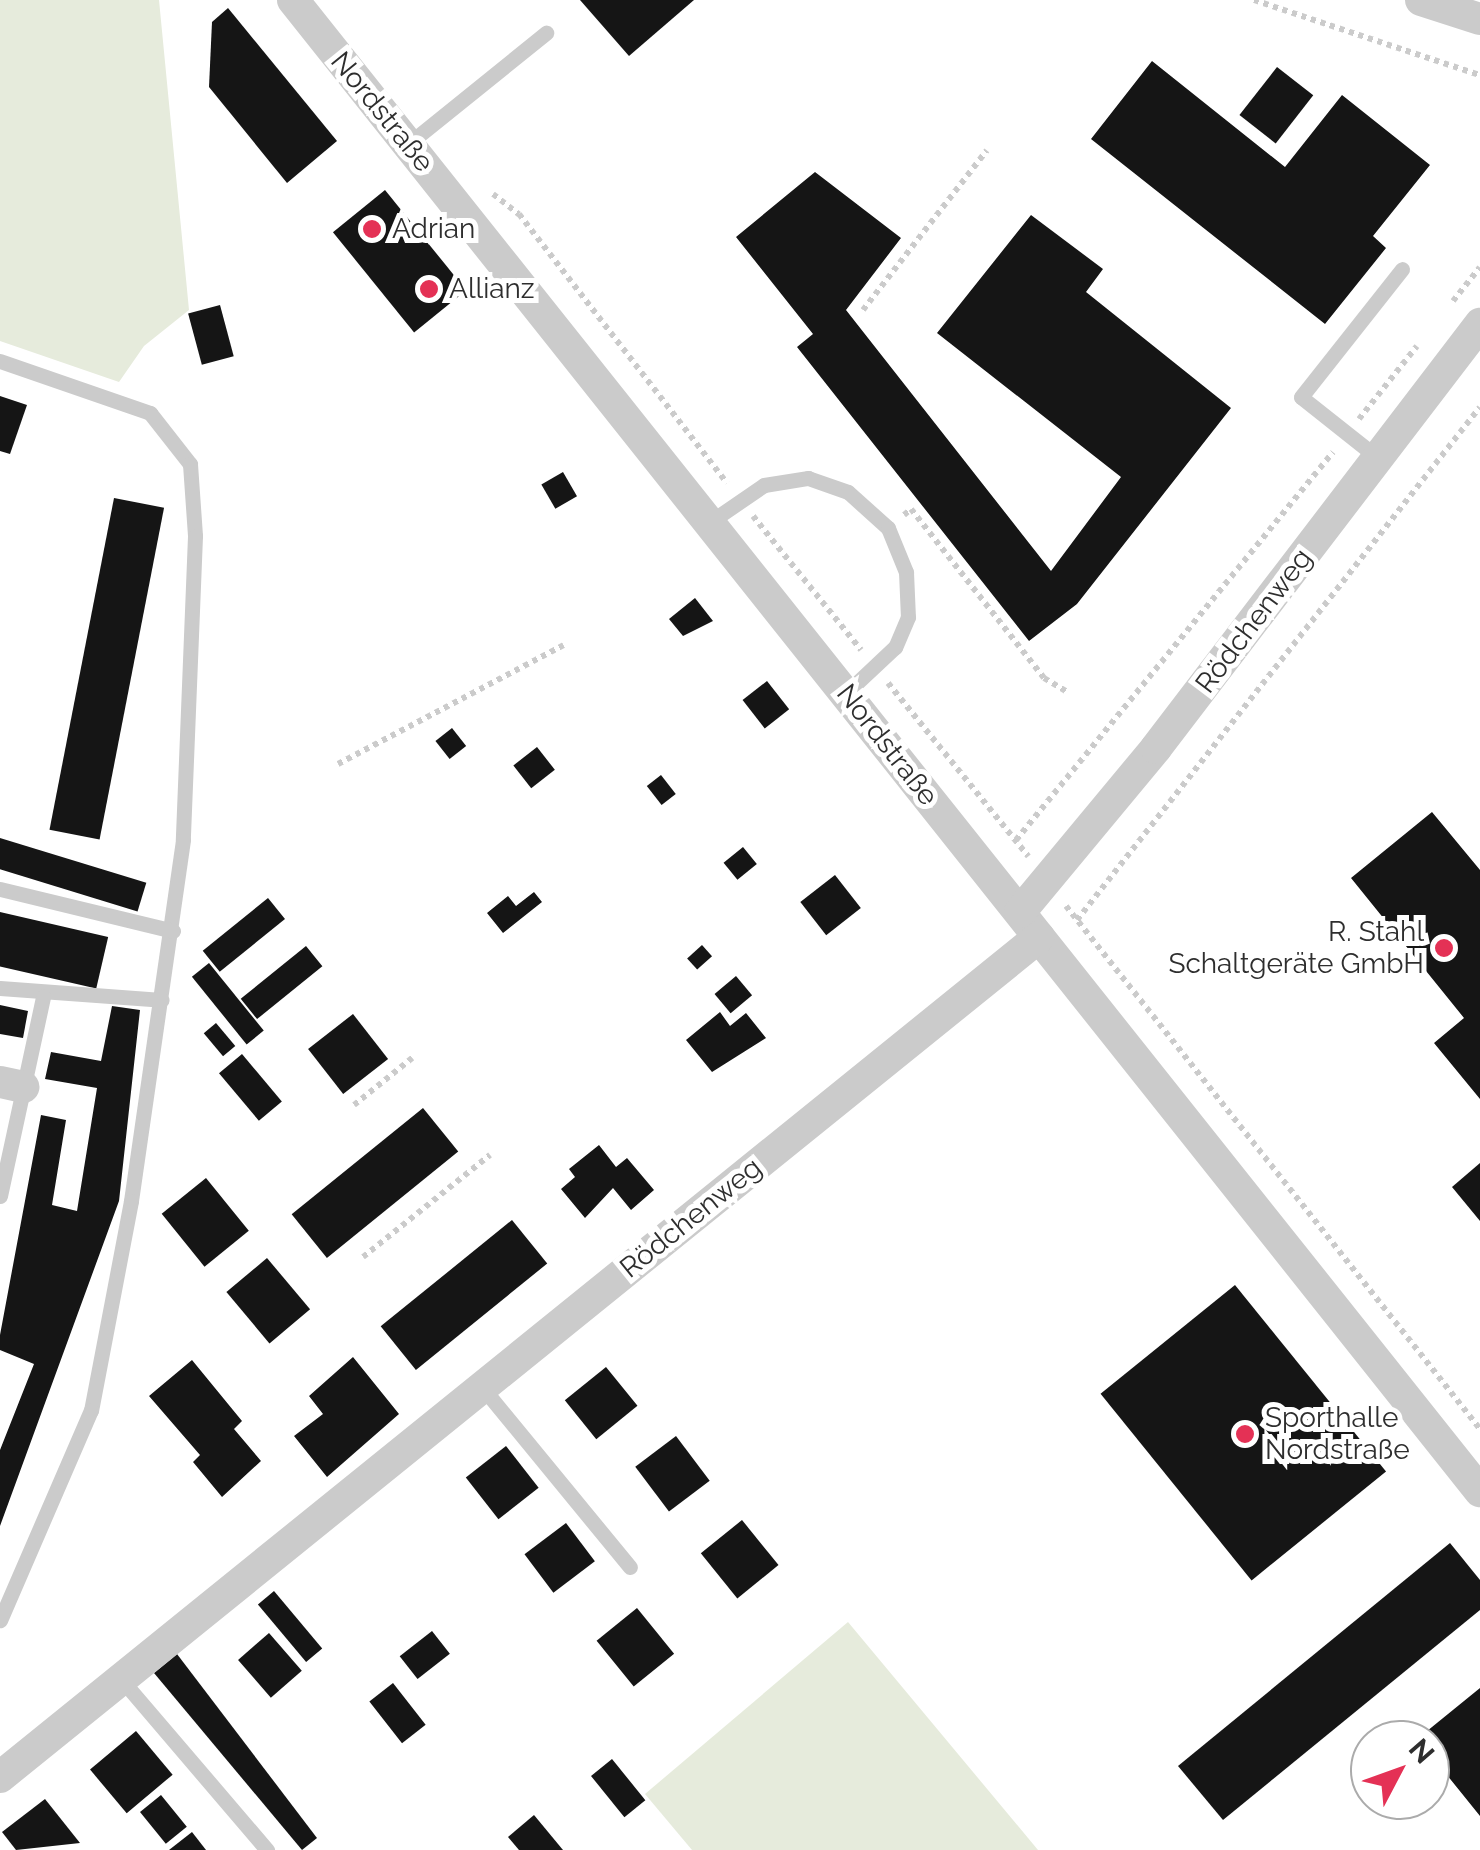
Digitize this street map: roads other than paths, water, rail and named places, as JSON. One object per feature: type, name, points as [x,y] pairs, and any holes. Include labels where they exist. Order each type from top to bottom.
[{"type":"street","name":"Nordstraße","points":[[293,0],[1480,1491]]},
{"type":"street","points":[[1421,0],[1480,19]]},
{"type":"street","name":"Rödchenweg","points":[[0,1777],[482,1387],[1030,924],[1046,880],[1480,324]]},
{"type":"lane","points":[[407,145],[546,33]]},
{"type":"lane","points":[[1378,458],[1301,397],[1402,269]]},
{"type":"lane","points":[[0,361],[150,413],[190,464],[195,536],[173,930],[91,1410],[0,1620]]},
{"type":"lane","points":[[710,522],[739,499],[786,481],[829,482],[888,528],[906,572],[908,616],[876,668],[846,693]]},
{"type":"lane","points":[[0,889],[173,930]]},
{"type":"lane","points":[[0,988],[43,997],[162,1000]]},
{"type":"lane","points":[[0,1196],[12,1085],[43,997]]},
{"type":"lane","points":[[482,1387],[630,1567]]},
{"type":"lane","points":[[121,1679],[267,1850]]},
{"type":"place","name":"Adrian","points":[[372,229]]},
{"type":"place","name":"Allianz","points":[[429,289]]},
{"type":"place","name":"R. Stahl Schaltgeräte GmbH","points":[[1444,948]]},
{"type":"place","name":"Sporthalle Nordstraße","points":[[1245,1434]]}]
